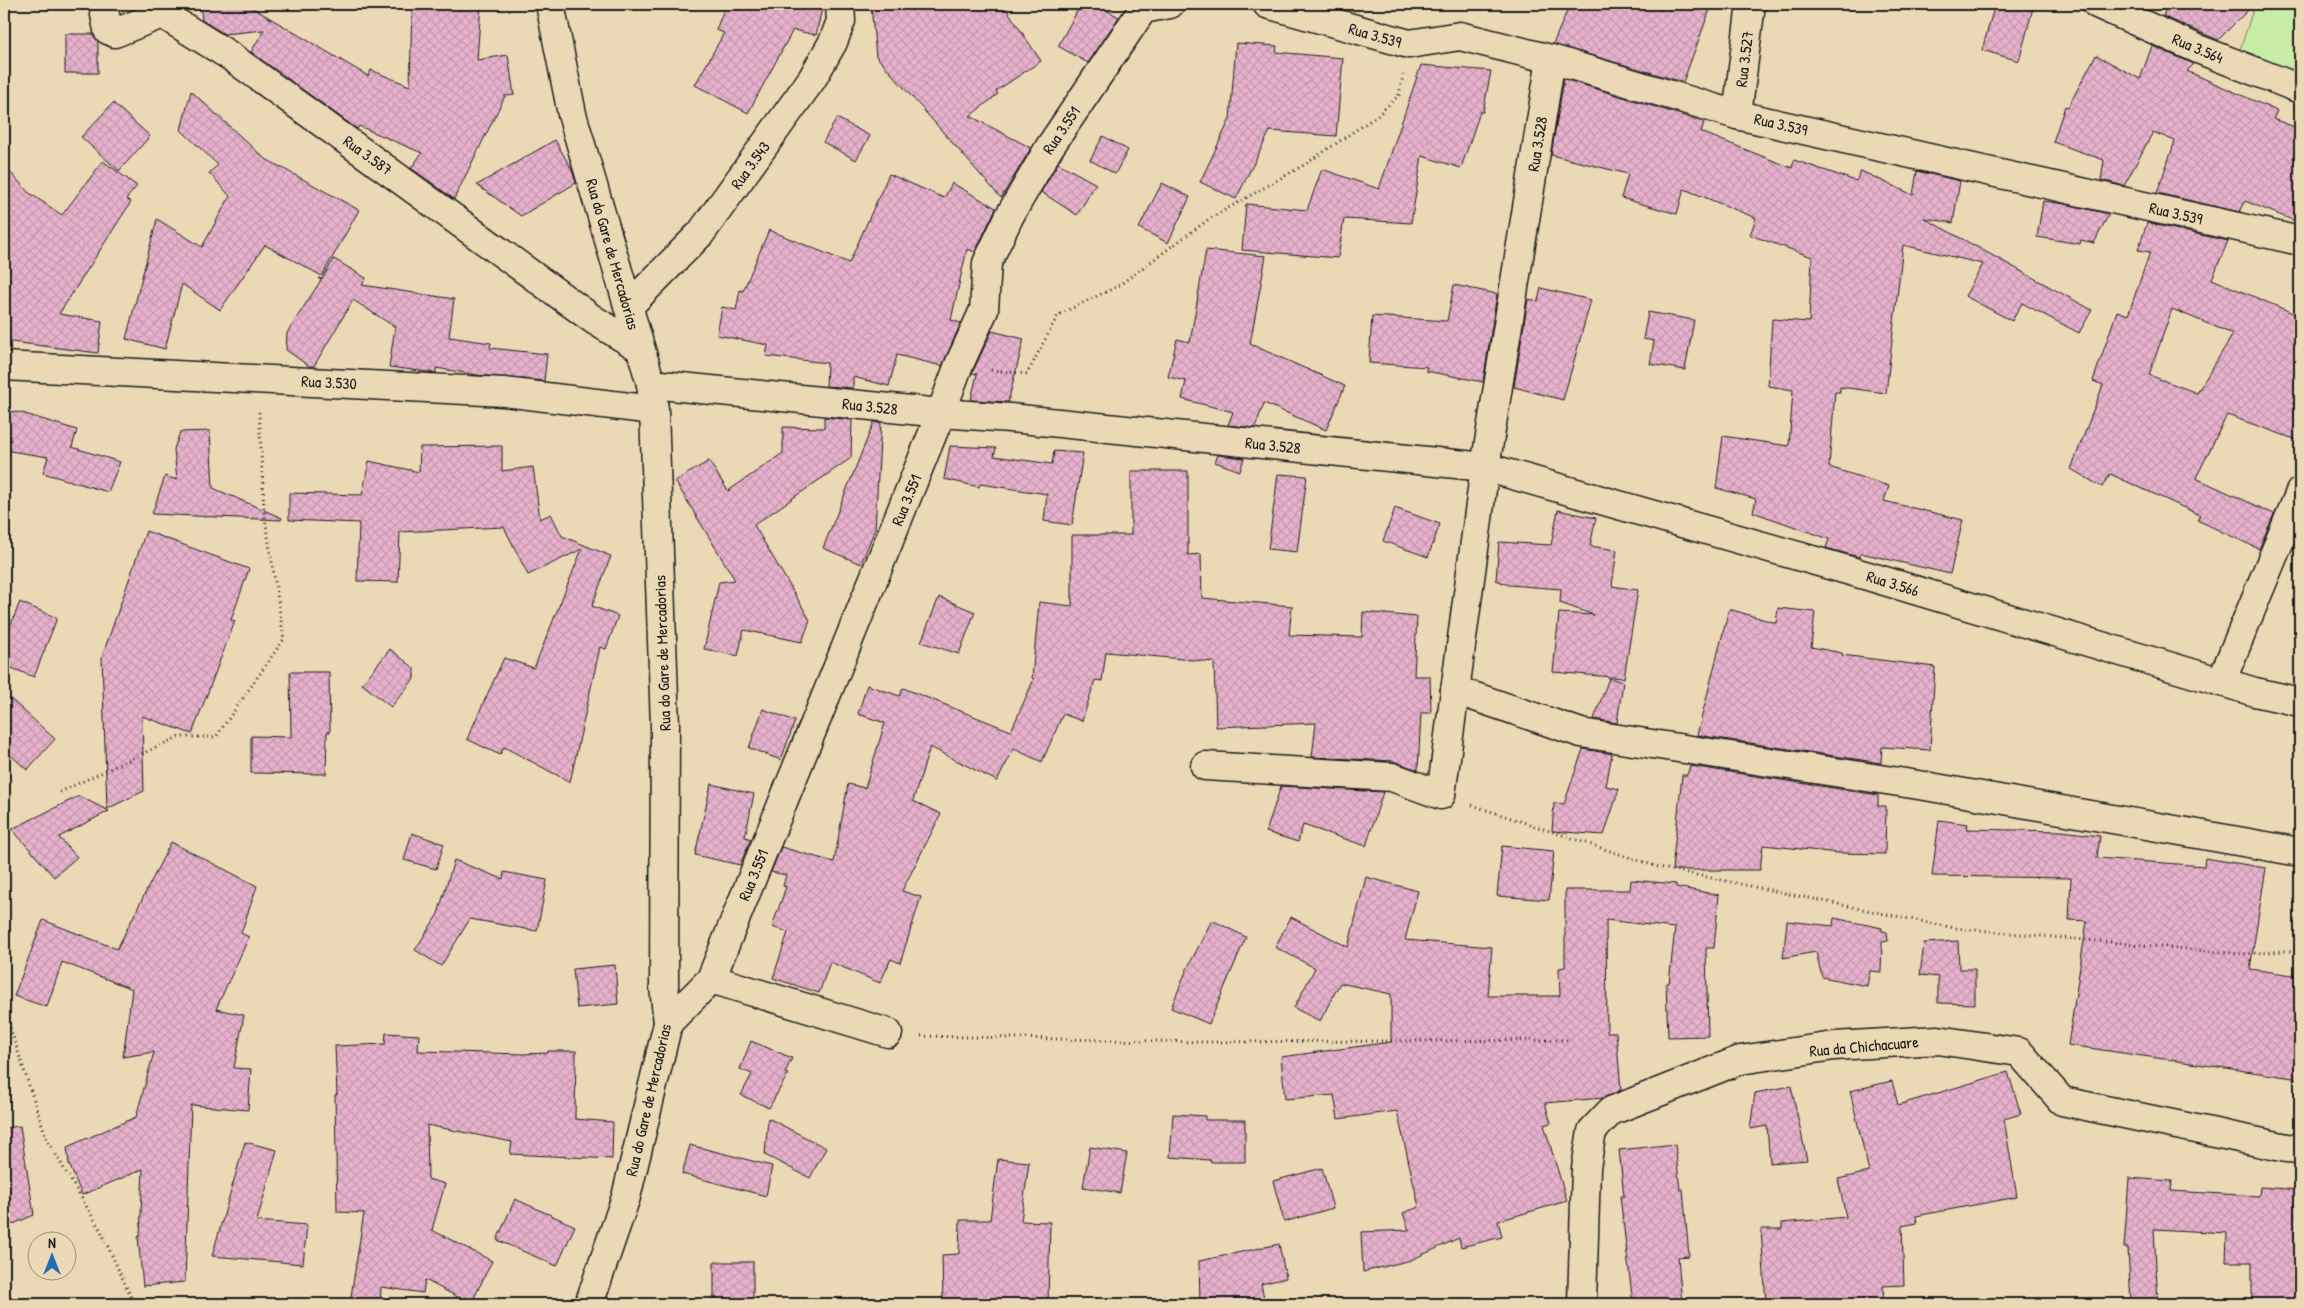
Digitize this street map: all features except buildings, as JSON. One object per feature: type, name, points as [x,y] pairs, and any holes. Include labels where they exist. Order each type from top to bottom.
[{"type":"street","name":"Rua 3.587","points":[[103,4],[104,19],[108,30],[115,33],[164,15],[230,56],[594,320],[640,348]]},
{"type":"street","name":"Rua do Gare de Mercadorias","points":[[550,4],[572,114],[640,348],[652,397],[665,726],[664,987],[668,1023],[626,1197],[589,1304]]},
{"type":"street","name":"Rua 3.543","points":[[628,308],[676,261],[701,233],[812,79],[833,42],[841,21],[840,4]]},
{"type":"street","name":"Rua 3.551","points":[[668,1023],[711,979],[941,414],[958,367],[984,310],[987,263],[1024,189],[1143,8],[1170,4]]},
{"type":"street","name":"Rua 3.539","points":[[1267,4],[1409,44],[1460,36],[1551,60],[1738,115],[2300,242]]},
{"type":"street","name":"Rua 3.527","points":[[1738,115],[1751,4]]},
{"type":"street","name":"Rua 3.564","points":[[2097,4],[2198,49],[2300,89]]},
{"type":"street","name":"Rua 3.528","points":[[652,397],[1010,418],[1485,467],[1551,60]]},
{"type":"street","name":"Rua 3.530","points":[[4,366],[504,392],[652,397]]},
{"type":"street","name":"Rua 3.566","points":[[1485,467],[1878,579],[2221,682],[2300,702]]},
{"type":"street","points":[[1205,766],[1392,777],[1441,795],[1485,467]]},
{"type":"street","points":[[2221,682],[2300,492]]},
{"type":"street","points":[[1455,690],[1582,733],[1925,786],[2300,852]]},
{"type":"street","points":[[711,979],[888,1034]]},
{"type":"street","name":"Rua da Chichacuare","points":[[1582,1304],[1586,1168],[1592,1131],[1611,1111],[1740,1060],[1834,1046],[1938,1040],[2019,1052],[2062,1100],[2287,1148],[2300,1149]]},
{"type":"path","points":[[958,367],[1028,374],[1058,315],[1118,286],[1209,219],[1304,165],[1377,116],[1399,95],[1409,44]]},
{"type":"path","points":[[60,792],[178,737],[216,737],[284,639],[264,511],[257,378]]},
{"type":"path","points":[[1441,795],[1658,867],[1954,928],[2242,954],[2300,950]]},
{"type":"path","points":[[4,1008],[47,1140],[101,1230],[134,1304]]},
{"type":"path","points":[[888,1034],[1201,1042],[1571,1040]]},
{"type":"green space","points":[[2255,4],[2300,4],[2300,83],[2236,62]]}]
